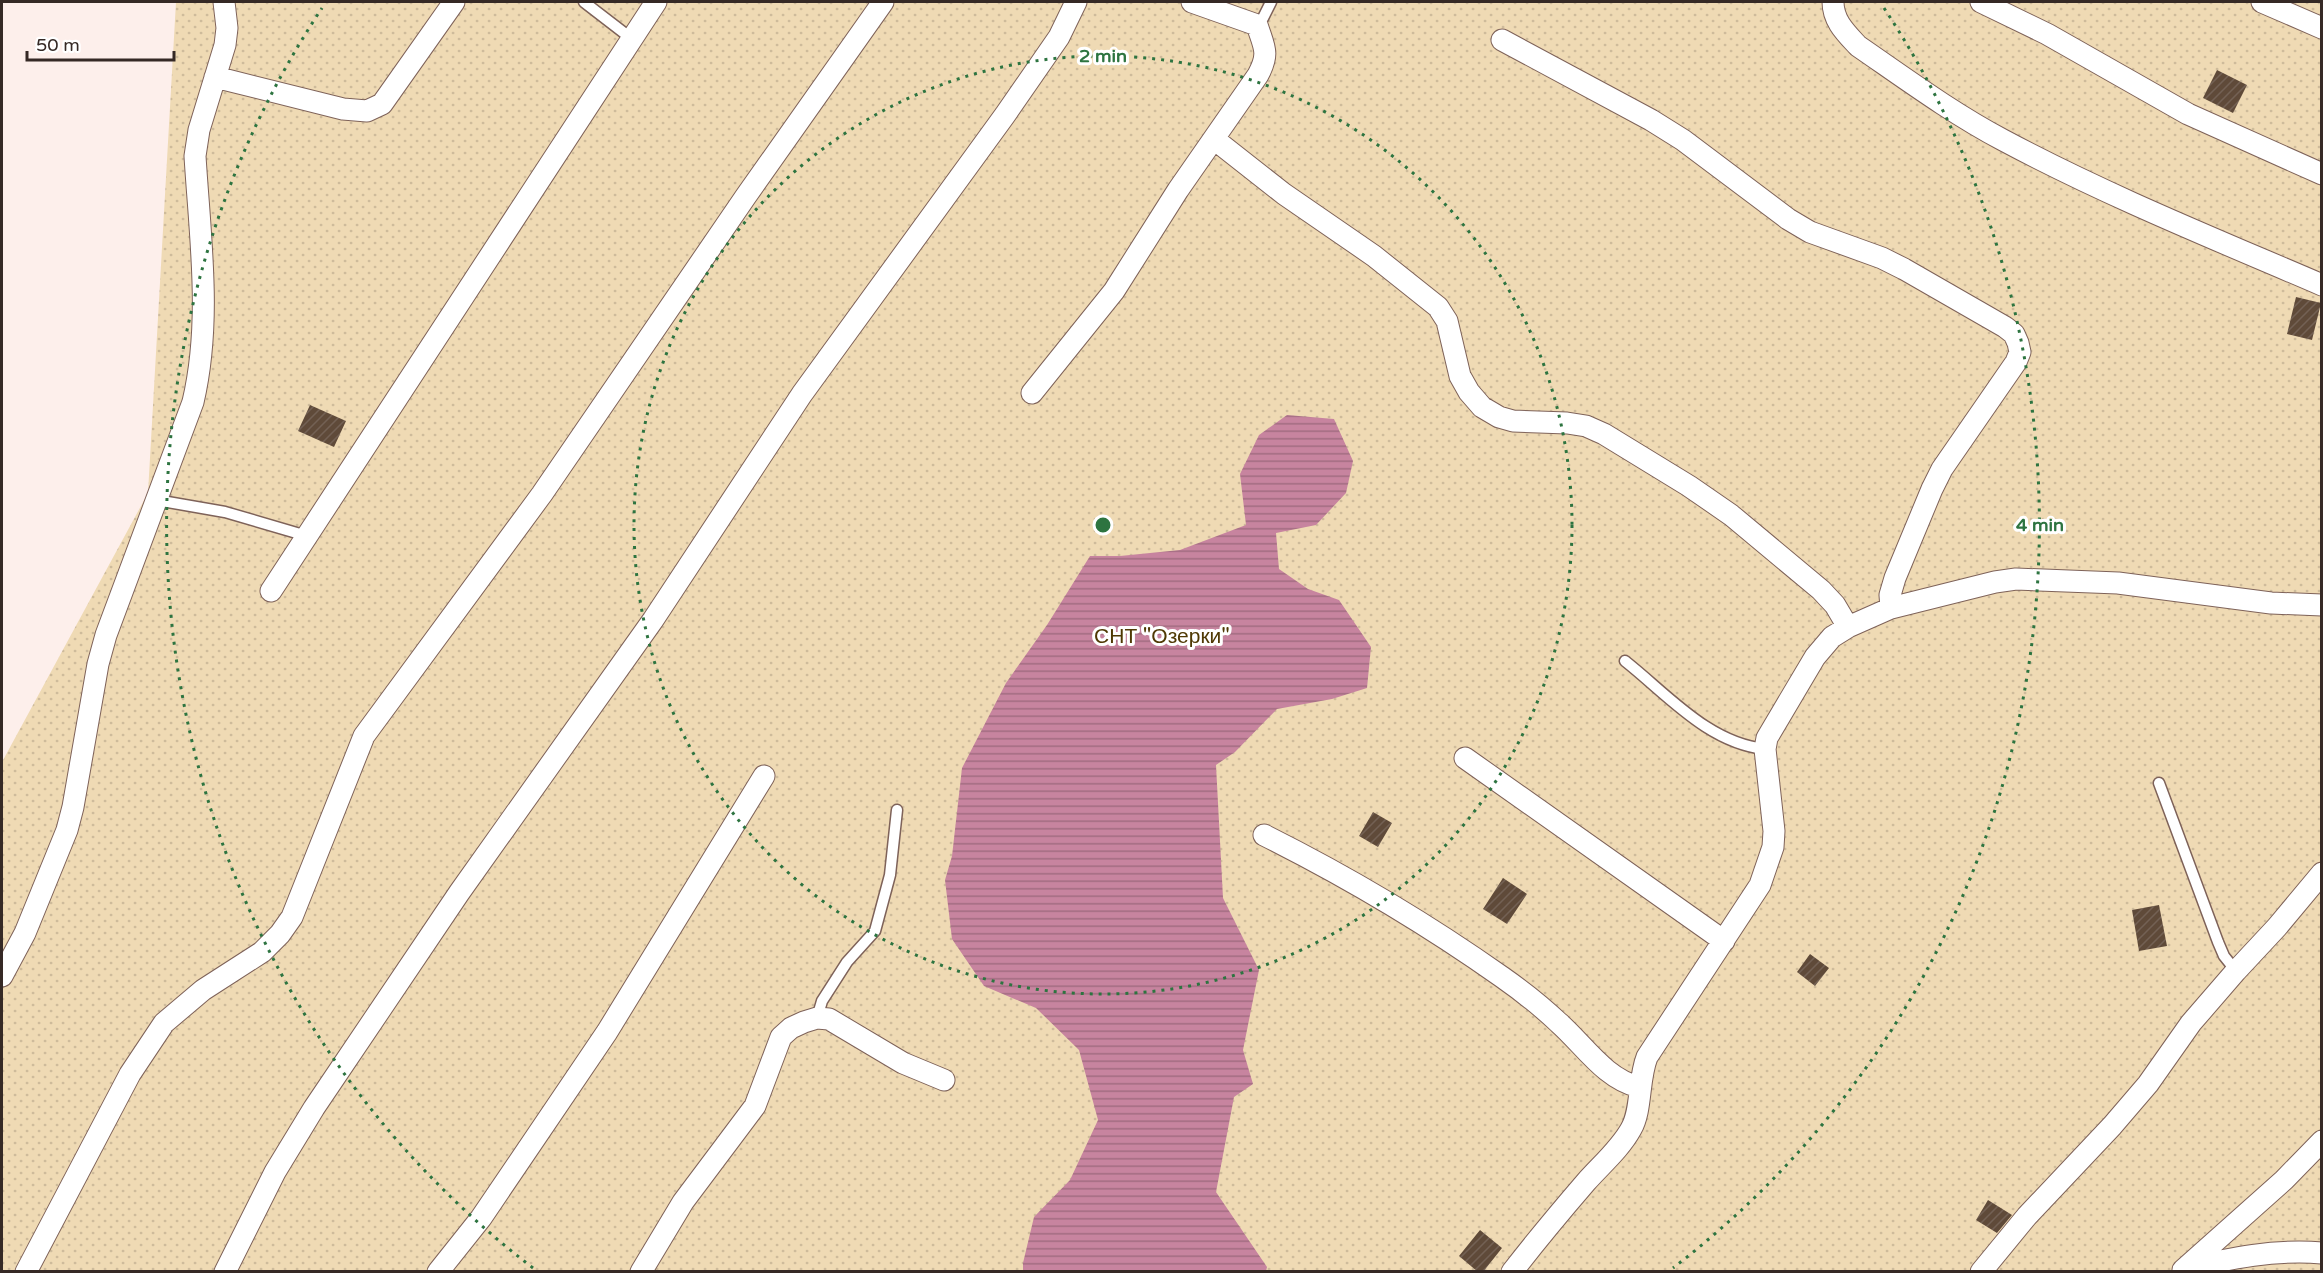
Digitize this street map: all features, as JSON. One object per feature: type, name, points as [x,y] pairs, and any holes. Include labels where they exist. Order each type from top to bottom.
[{"type":"street","points":[[2,976],[25,933],[67,830],[98,664],[106,635],[193,402],[201,369],[204,321],[195,156],[199,130],[225,45],[227,28],[224,2]]},
{"type":"street","points":[[215,77],[343,109],[367,111],[382,104],[454,2]]},
{"type":"street","points":[[271,591],[656,2]]},
{"type":"street","points":[[26,1272],[130,1074],[164,1023],[203,990],[262,952],[280,934],[295,909],[364,736],[542,494],[746,196],[883,2]]},
{"type":"street","points":[[225,1272],[275,1172],[314,1108],[459,893],[653,620],[822,366],[1012,106],[1059,37],[1076,2]]},
{"type":"street","points":[[1032,393],[1114,291],[1178,190],[1258,75],[1265,61],[1266,52],[1257,25],[1192,2]]},
{"type":"street","points":[[1833,2],[1836,19],[1858,46],[1966,119],[2048,163],[2138,205],[2322,285]]},
{"type":"street","points":[[1981,2],[2047,34],[2188,114],[2322,174]]},
{"type":"street","points":[[2262,2],[2322,28]]},
{"type":"street","points":[[1502,40],[1651,120],[1683,140],[1788,219],[1810,232],[1882,258],[1904,269],[2014,334],[2020,352],[2016,362],[1942,469],[1895,578],[1890,595],[1891,608]]},
{"type":"street","points":[[1214,139],[1284,194],[1374,256],[1438,307],[1447,321],[1460,376],[1469,392],[1482,407],[1499,417],[1514,422],[1567,423],[1586,426],[1604,434],[1689,486],[1731,515],[1821,591],[1835,605],[1848,627]]},
{"type":"street","points":[[1512,1272],[1623,1142],[1632,1127],[1637,1111],[1639,1087],[1647,1057],[1760,885],[1773,847],[1774,831],[1765,749],[1773,726],[1815,657],[1832,637],[1848,627],[1891,608],[2016,579],[2118,583],[2271,603],[2322,605]]},
{"type":"street","points":[[1465,758],[1724,941]]},
{"type":"street","points":[[438,1272],[481,1218],[607,1032],[764,776]]},
{"type":"street","points":[[1264,836],[1316,861],[1401,910],[1502,977],[1559,1023],[1614,1077],[1639,1087]]},
{"type":"street","points":[[1981,1272],[2027,1216],[2141,1092],[2191,1023],[2322,873]]},
{"type":"street","points":[[641,1272],[688,1195],[755,1106],[781,1037],[791,1028],[817,1018],[829,1019],[903,1063],[944,1080]]},
{"type":"street","points":[[2181,1271],[2284,1180],[2322,1141]]},
{"type":"street","points":[[2181,1271],[2266,1253],[2322,1253]]},
{"type":"lane","points":[[584,2],[632,39]]},
{"type":"lane","points":[[1257,25],[1271,2]]},
{"type":"lane","points":[[156,500],[225,512],[307,536]]},
{"type":"lane","points":[[1625,661],[1692,717],[1737,744],[1765,749]]},
{"type":"lane","points":[[2159,783],[2218,942],[2224,956],[2235,971]]},
{"type":"lane","points":[[817,1018],[822,1001],[847,962],[875,931],[890,875],[897,810]]},
{"type":"green space","name":"СНТ \"Озерки\"","points":[[176,2],[2321,2],[2321,1271],[2,1272],[2,762],[148,493]]},
{"type":"shaded area","points":[[1287,415],[1334,419],[1353,461],[1346,493],[1316,525],[1276,533],[1279,569],[1308,589],[1339,600],[1371,647],[1367,688],[1332,699],[1277,709],[1235,752],[1216,765],[1223,898],[1259,970],[1243,1050],[1253,1084],[1234,1097],[1216,1192],[1267,1267],[1266,1271],[1023,1271],[1034,1217],[1070,1180],[1098,1120],[1079,1050],[1036,1008],[984,986],[952,939],[945,880],[952,856],[962,768],[1006,683],[1047,625],[1090,556],[1120,556],[1180,550],[1246,525],[1240,474],[1259,435]]},
{"type":"building","points":[[2217,70],[2247,85],[2233,113],[2203,98]]},
{"type":"building","points":[[2296,297],[2321,303],[2312,340],[2287,334]]},
{"type":"building","points":[[310,405],[346,421],[334,447],[298,431]]},
{"type":"building","points":[[1373,812],[1392,823],[1378,847],[1359,836]]},
{"type":"building","points":[[1503,878],[1527,894],[1507,924],[1483,909]]},
{"type":"building","points":[[2159,905],[2167,946],[2139,951],[2132,910]]},
{"type":"building","points":[[1810,954],[1829,968],[1815,986],[1797,972]]},
{"type":"building","points":[[1988,1200],[2012,1215],[1997,1233],[1976,1220]]},
{"type":"building","points":[[1480,1230],[1502,1248],[1483,1272],[1478,1272],[1459,1256]]}]
